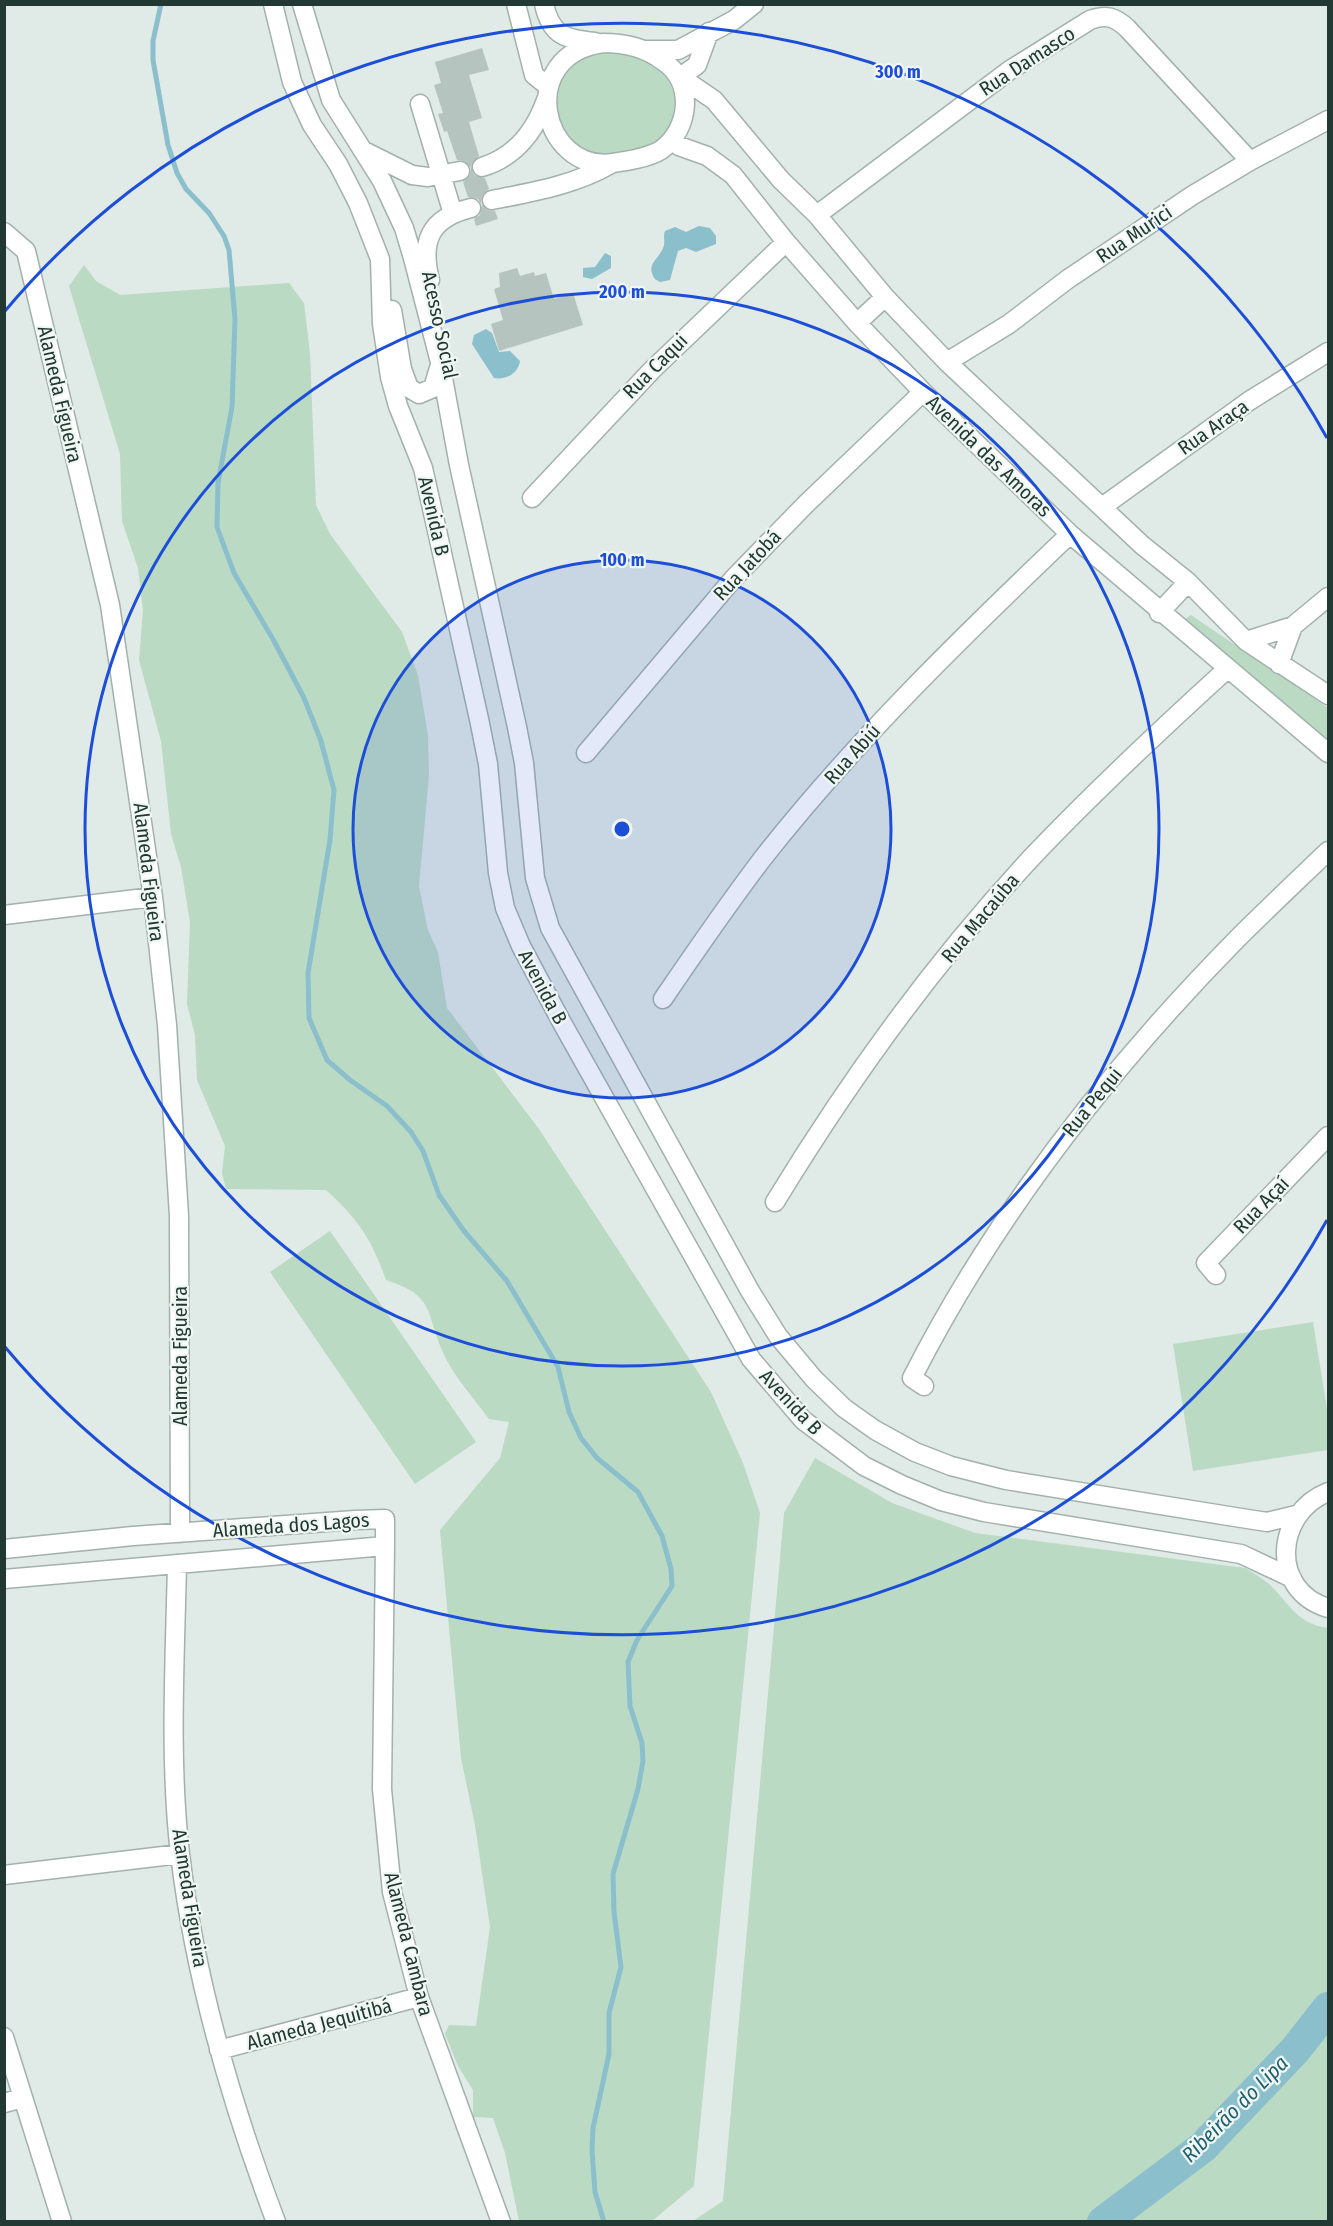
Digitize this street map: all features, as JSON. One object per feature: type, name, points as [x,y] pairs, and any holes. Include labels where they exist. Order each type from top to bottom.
[{"type":"street","name":"Avenida B","points":[[273,4],[292,82],[312,125],[338,164],[358,203],[380,259],[382,324],[390,377],[398,406],[423,468],[479,718],[490,785],[498,873],[506,908],[521,946],[567,1032],[725,1316],[752,1359],[783,1400],[816,1431],[864,1466],[941,1501],[984,1512],[1241,1554],[1292,1578]]},
{"type":"street","name":"Avenida B","points":[[302,4],[331,100],[382,181],[404,228],[440,362],[459,465],[524,763],[531,852],[540,903],[559,945],[620,1056],[750,1291],[778,1336],[814,1379],[844,1408],[895,1441],[951,1466],[1006,1480],[1267,1522],[1296,1515]]},
{"type":"street","points":[[516,4],[534,75],[548,93],[549,119],[562,144],[588,160],[611,164]]},
{"type":"street","points":[[492,200],[538,191],[594,173],[611,164],[658,152],[672,140],[685,115],[680,81],[663,60],[630,45],[576,40],[561,35],[547,21],[543,4]]},
{"type":"street","points":[[641,50],[678,50],[734,20],[754,4]]},
{"type":"street","name":"Rua Damasco","points":[[817,215],[1010,70],[1100,16],[1112,17],[1127,28],[1250,161]]},
{"type":"street","points":[[680,81],[697,65],[709,32]]},
{"type":"street","points":[[482,167],[497,162],[517,147],[538,122],[559,64],[581,48],[603,43]]},
{"type":"street","name":"Avenida das Amoras","points":[[680,81],[692,84],[714,100],[781,180],[817,215],[885,297],[947,362],[1142,545],[1188,582],[1245,641],[1329,695]]},
{"type":"street","points":[[420,104],[453,214]]},
{"type":"street","name":"Rua Murici","points":[[947,362],[1009,324],[1132,234],[1250,161],[1329,120]]},
{"type":"street","name":"Avenida das Amoras","points":[[672,140],[679,146],[707,156],[733,176],[786,242],[923,392],[1070,534],[1159,613],[1329,753]]},
{"type":"street","points":[[362,150],[412,176],[460,171]]},
{"type":"street","name":"Acesso Social","points":[[459,465],[456,399],[426,254],[431,234],[439,223],[453,214],[471,208]]},
{"type":"street","name":"Alameda Figueira","points":[[4,232],[26,251],[110,605],[153,897],[167,1025],[179,1216],[180,1533]]},
{"type":"street","name":"Rua Caqui","points":[[532,498],[618,403],[786,242]]},
{"type":"street","points":[[380,259],[390,293],[402,369],[412,392],[419,393],[433,388],[438,378],[441,326]]},
{"type":"street","points":[[858,322],[885,297]]},
{"type":"street","name":"Rua Araça","points":[[1102,507],[1249,401],[1329,352]]},
{"type":"street","name":"Rua Jatobá","points":[[586,753],[733,579],[806,504],[923,392]]},
{"type":"street","name":"Rua Abiú","points":[[663,999],[763,859],[813,798],[932,668],[1070,534]]},
{"type":"street","points":[[1159,613],[1188,582]]},
{"type":"street","points":[[1245,641],[1293,626],[1329,597]]},
{"type":"street","points":[[1279,664],[1293,626]]},
{"type":"street","name":"Rua Macaúba","points":[[775,1202],[837,1105],[887,1033],[986,911],[1033,857],[1096,792],[1227,670]]},
{"type":"street","name":"Rua Pequi","points":[[924,1386],[912,1378],[936,1332],[1001,1225],[1078,1117],[1198,980],[1329,851]]},
{"type":"street","points":[[4,915],[153,897]]},
{"type":"street","name":"Rua Açaí","points":[[1216,1275],[1206,1263],[1329,1136]]},
{"type":"street","points":[[1329,1492],[1311,1500],[1296,1515],[1286,1546],[1292,1578],[1304,1594],[1329,1608]]},
{"type":"street","name":"Alameda dos Lagos","points":[[4,1549],[133,1536],[385,1519],[385,1546],[4,1579]]},
{"type":"street","points":[[235,1558],[282,1545],[287,1540],[287,1526]]},
{"type":"street","points":[[78,1572],[82,1554],[93,1544],[133,1536]]},
{"type":"street","name":"Alameda Cambara","points":[[385,1546],[382,1789],[392,1892],[419,1997],[501,2222]]},
{"type":"street","name":"Alameda Figueira","points":[[177,1564],[174,1709],[180,1854],[210,2020],[273,2221]]},
{"type":"street","points":[[4,1875],[180,1854]]},
{"type":"street","name":"Alameda Jequitibá","points":[[219,2050],[419,1997]]},
{"type":"street","points":[[4,2037],[62,2222]]},
{"type":"street","points":[[4,2103],[23,2098]]},
{"type":"green space","points":[[607,52],[629,55],[647,62],[662,72],[677,87],[676,125],[656,144],[640,151],[602,154],[584,151],[568,138],[561,128],[556,106],[557,94],[566,73],[581,58]]},
{"type":"green space","points":[[84,265],[96,281],[120,295],[289,283],[304,303],[310,353],[316,505],[330,534],[402,632],[418,675],[428,735],[429,776],[419,886],[428,930],[438,952],[447,1008],[539,1129],[711,1392],[743,1463],[760,1513],[694,2186],[652,2221],[519,2221],[505,2153],[493,2118],[473,2117],[473,2090],[458,2066],[445,2034],[449,2025],[476,2026],[490,1927],[475,1825],[461,1758],[440,1530],[500,1458],[509,1422],[489,1419],[446,1359],[426,1306],[413,1292],[386,1280],[375,1252],[362,1230],[347,1210],[326,1190],[226,1189],[222,1173],[225,1146],[197,1080],[195,1035],[187,1004],[190,922],[181,867],[171,834],[161,741],[139,660],[143,610],[138,568],[122,521],[120,454],[69,286]]},
{"type":"green space","points":[[1191,615],[1328,708],[1328,744],[1183,620]]},
{"type":"green space","points":[[330,1231],[476,1442],[415,1484],[270,1272]]},
{"type":"green space","points":[[1313,1322],[1328,1415],[1328,1450],[1193,1471],[1173,1344]]},
{"type":"green space","points":[[815,1458],[892,1503],[975,1533],[1245,1568],[1269,1584],[1294,1612],[1317,1626],[1328,1628],[1328,2221],[693,2221],[723,2201],[784,1513]]},
{"type":"water","points":[[699,226],[710,228],[716,236],[716,244],[696,252],[686,248],[678,251],[670,280],[660,282],[655,279],[651,269],[664,245],[665,231],[675,227],[686,232]]},
{"type":"water","points":[[605,253],[611,256],[611,268],[592,279],[583,277],[583,268],[595,267]]},
{"type":"water","points":[[486,329],[492,333],[499,352],[510,351],[520,361],[519,366],[511,375],[494,378],[472,344],[474,335]]},
{"type":"building","points":[[482,48],[489,70],[469,75],[482,118],[469,122],[479,156],[471,166],[474,175],[485,178],[489,189],[482,196],[481,203],[488,210],[495,211],[498,219],[476,226],[474,219],[480,215],[482,205],[478,199],[468,197],[463,182],[470,175],[471,168],[464,161],[457,160],[447,131],[444,132],[438,114],[443,113],[434,85],[441,83],[435,62]]},
{"type":"building","points":[[517,268],[520,276],[534,272],[535,276],[546,273],[554,299],[573,293],[583,325],[499,351],[491,324],[503,320],[494,289],[500,287],[499,273]]},
{"type":"waterway","points":[[161,4],[153,41],[153,60],[168,145],[177,173],[186,189],[209,213],[224,236],[229,250],[235,319],[232,407],[218,483],[217,527],[234,573],[304,698],[321,741],[334,790],[330,840],[308,973],[309,1018],[327,1060],[350,1080],[387,1106],[411,1132],[423,1151],[439,1195],[464,1231],[507,1281],[558,1367],[569,1412],[581,1438],[597,1458],[638,1492],[662,1536],[671,1569],[672,1586],[637,1640],[628,1662],[630,1706],[642,1743],[643,1761],[638,1789],[613,1874],[614,1912],[621,1967],[609,2013],[609,2054],[593,2128],[592,2150],[595,2192],[604,2222]]},
{"type":"waterway","name":"Ribeirão do Lipa","points":[[1103,2222],[1203,2147],[1296,2049],[1328,2008]]}]
